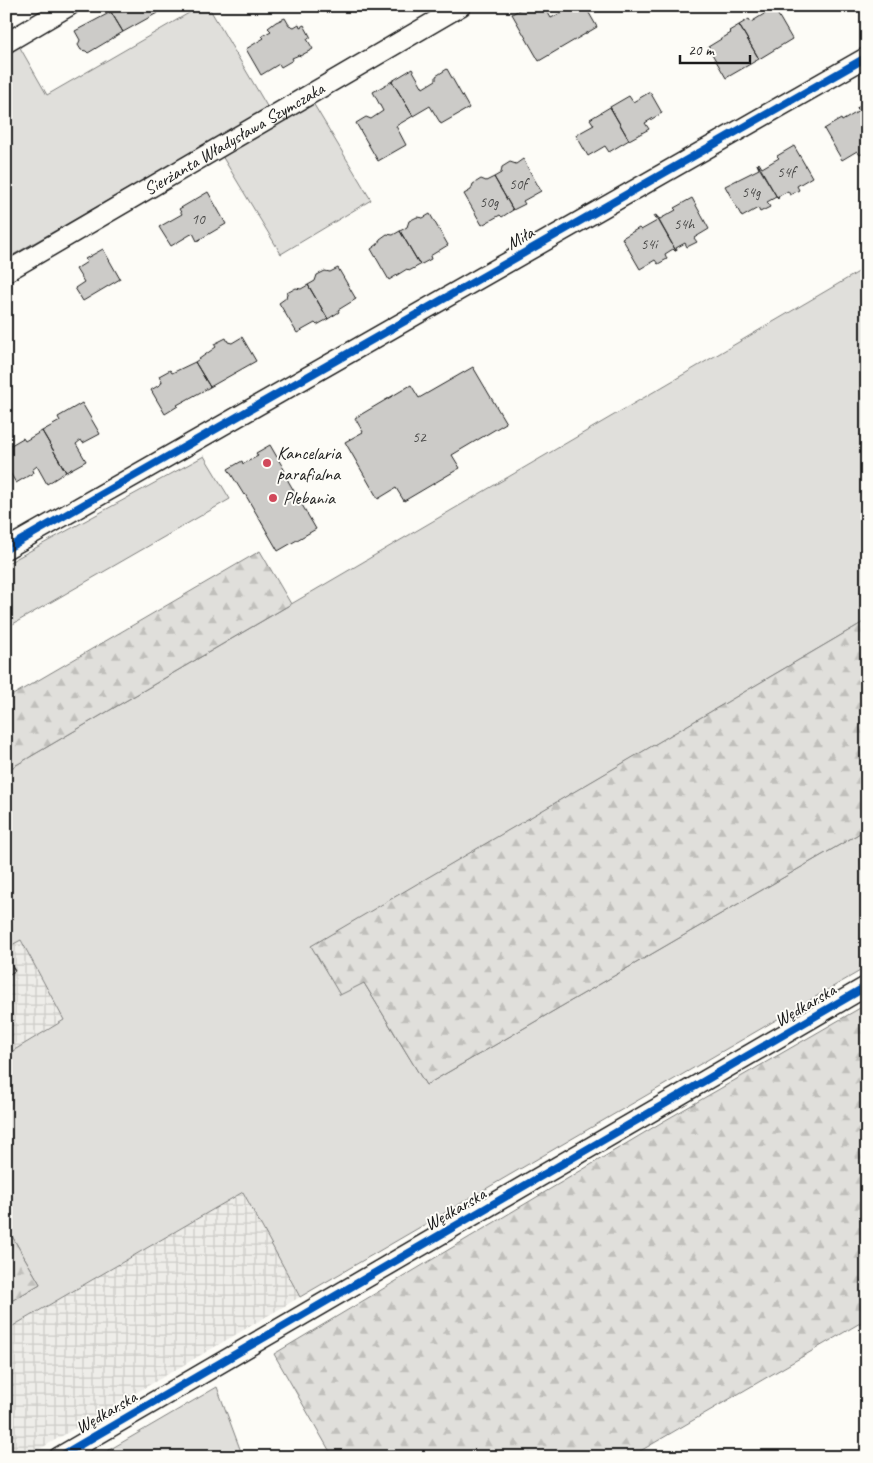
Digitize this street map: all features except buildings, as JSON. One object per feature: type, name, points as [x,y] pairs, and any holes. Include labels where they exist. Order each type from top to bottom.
[{"type":"street","points":[[6,43],[69,6]]},
{"type":"street","name":"Sierżanta Władysława Szymczaka","points":[[6,272],[462,6]]},
{"type":"street","name":"Miła","points":[[6,550],[867,57]]},
{"type":"street","name":"Wędkarska","points":[[59,1457],[867,986]]},
{"type":"shaded area","points":[[20,939],[64,1020],[6,1055],[6,948]]},
{"type":"shaded area","points":[[243,1192],[300,1297],[26,1457],[6,1457],[6,1330]]},
{"type":"green space","points":[[201,6],[208,6],[268,108],[6,259],[6,50],[18,44],[47,95]]},
{"type":"green space","points":[[313,103],[371,200],[281,254],[222,156]]},
{"type":"green space","points":[[867,267],[867,620],[312,946],[364,983],[426,1085],[867,829],[867,967],[300,1297],[243,1192],[6,1330],[6,1304],[40,1284],[6,1226],[6,1055],[64,1020],[21,940],[6,948],[6,771]]},
{"type":"green space","points":[[204,456],[230,499],[6,628],[6,564]]},
{"type":"green space","points":[[260,551],[291,604],[6,771],[6,699]]},
{"type":"green space","points":[[867,620],[867,829],[426,1085],[364,983],[340,995],[311,946]]},
{"type":"green space","points":[[867,1004],[867,1319],[630,1457],[333,1457],[274,1354],[664,1121]]},
{"type":"green space","points":[[6,1226],[40,1284],[6,1304]]},
{"type":"green space","points":[[217,1387],[243,1457],[97,1457]]},
{"type":"cycle path","points":[[6,549],[867,57]]},
{"type":"cycle path","points":[[59,1457],[867,986]]},
{"type":"place","name":"Kancelaria parafialna","points":[[267,463]]},
{"type":"place","name":"Plebania","points":[[273,498]]}]
